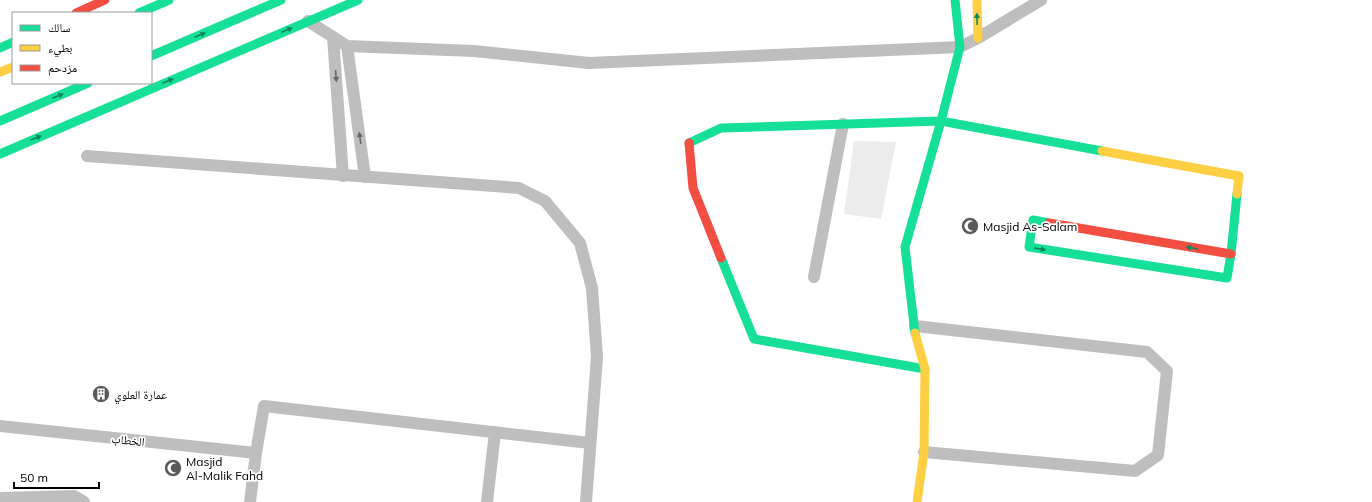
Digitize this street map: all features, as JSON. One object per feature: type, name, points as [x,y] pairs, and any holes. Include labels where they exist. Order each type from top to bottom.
[{"type":"main road","points":[[78,12],[105,0]]},
{"type":"main road","points":[[141,12],[169,0]]},
{"type":"main road","points":[[152,56],[281,0]]},
{"type":"main road","points":[[0,154],[358,0]]},
{"type":"main road","points":[[950,0],[958,30]]},
{"type":"main road","points":[[917,502],[924,452],[925,369],[915,336],[905,247],[960,47],[955,0]]},
{"type":"main road","points":[[977,0],[978,38]]},
{"type":"main road","points":[[0,48],[12,42]]},
{"type":"main road","points":[[0,72],[12,67]]},
{"type":"main road","points":[[0,121],[86,84]]},
{"type":"main road","points":[[0,130],[27,109]]},
{"type":"main road","points":[[925,369],[754,339],[693,188],[689,143],[721,128],[941,120],[1239,176],[1231,254],[1227,278],[1030,247],[1033,220],[1231,254]]},
{"type":"street","points":[[308,21],[347,46],[474,51],[589,63],[960,47],[978,38],[1041,0]]},
{"type":"street","points":[[333,37],[343,176]]},
{"type":"street","points":[[347,46],[365,177]]},
{"type":"street","points":[[814,277],[843,124]]},
{"type":"street","points":[[87,156],[519,188],[545,201],[580,243],[592,288],[597,357],[586,502]]},
{"type":"street","points":[[915,326],[1147,352],[1167,371],[1158,455],[1134,471],[924,452]]},
{"type":"street","points":[[250,502],[264,406],[590,443]]},
{"type":"street","name":"الخطاب","points":[[0,426],[256,453]]},
{"type":"street","points":[[487,502],[495,432]]},
{"type":"street","points":[[0,498],[74,496],[84,502]]},
{"type":"shaded area","points":[[854,141],[896,142],[881,219],[844,214]]},
{"type":"traffic: fast","points":[[141,12],[169,0]]},
{"type":"traffic: fast","points":[[152,56],[281,0]]},
{"type":"traffic: fast","points":[[0,154],[358,0]]},
{"type":"traffic: fast","points":[[915,333],[905,247],[941,121],[960,47],[955,0]]},
{"type":"traffic: fast","points":[[0,48],[12,42]]},
{"type":"traffic: fast","points":[[0,121],[86,84]]},
{"type":"traffic: fast","points":[[689,143],[721,128],[941,121],[1102,151]]},
{"type":"traffic: fast","points":[[1049,223],[1033,220],[1029,247],[1227,278],[1237,194]]},
{"type":"traffic: fast","points":[[721,258],[754,339],[925,369]]},
{"type":"traffic: slow","points":[[977,0],[978,38]]},
{"type":"traffic: slow","points":[[0,72],[12,67]]},
{"type":"traffic: slow","points":[[1102,151],[1239,176],[1237,194]]},
{"type":"traffic: slow","points":[[915,333],[925,369],[924,452],[917,502]]},
{"type":"traffic: jam","points":[[78,12],[105,0]]},
{"type":"traffic: jam","points":[[689,143],[693,188],[721,258]]},
{"type":"traffic: jam","points":[[1049,223],[1231,254]]},
{"type":"place","name":"Masjid As-Salam","points":[[970,226]]},
{"type":"place","name":"عمارة العلوي","points":[[101,394]]},
{"type":"place","name":"Masjid Al-Malik Fahd","points":[[173,468]]}]
